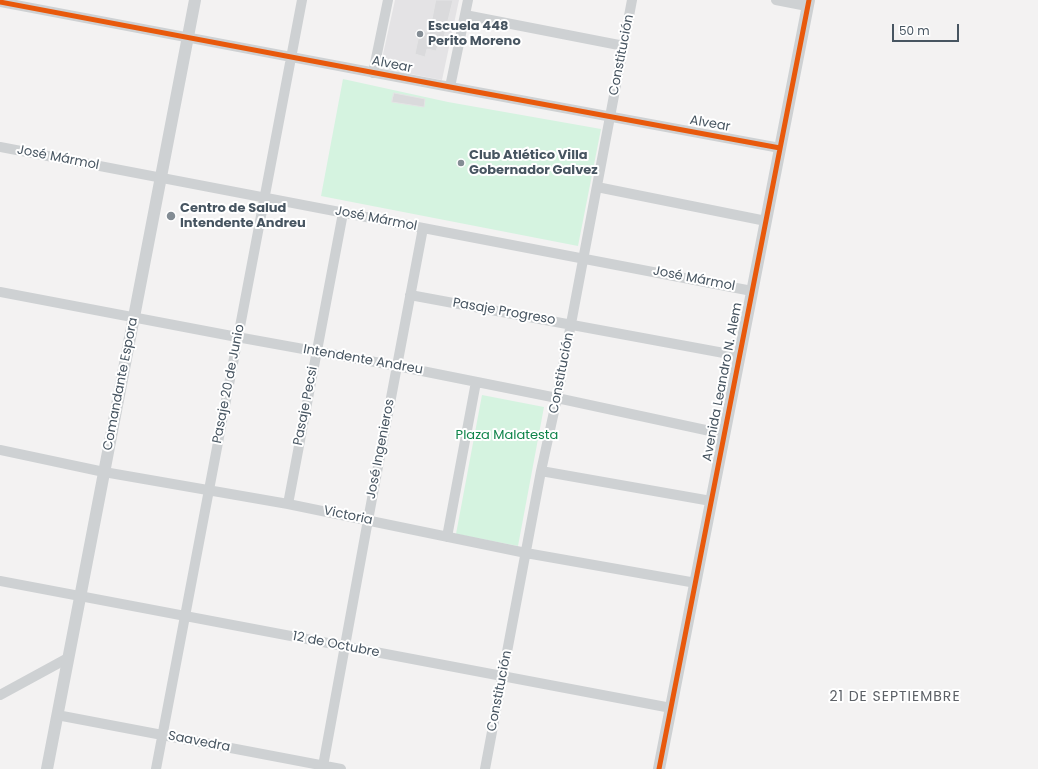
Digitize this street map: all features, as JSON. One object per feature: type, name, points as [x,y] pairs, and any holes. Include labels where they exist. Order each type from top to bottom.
[{"type":"street","name":"Comandante Espora","points":[[47,769],[195,0]]},
{"type":"street","name":"Pasaje 20 de Junio","points":[[156,769],[302,0]]},
{"type":"street","points":[[373,73],[388,0]]},
{"type":"street","points":[[450,88],[468,0]]},
{"type":"street","name":"Constitución","points":[[485,769],[584,258],[632,0]]},
{"type":"street","points":[[776,0],[808,3]]},
{"type":"street","name":"Alvear","points":[[0,2],[450,88],[780,148]]},
{"type":"street","name":"Avenida Leandro N. Alem","points":[[660,769],[808,3]]},
{"type":"street","points":[[465,15],[624,46]]},
{"type":"street","name":"José Mármol","points":[[0,147],[752,290]]},
{"type":"street","points":[[597,187],[766,221]]},
{"type":"street","name":"Pasaje Pecsi","points":[[288,504],[343,213]]},
{"type":"street","name":"José Ingenieros","points":[[323,766],[423,228]]},
{"type":"street","name":"Intendente Andreu","points":[[0,292],[397,366],[557,398],[724,434]]},
{"type":"street","name":"Pasaje Progreso","points":[[410,295],[740,356]]},
{"type":"street","points":[[447,537],[476,382]]},
{"type":"street","name":"Victoria","points":[[0,450],[104,472],[288,504],[526,553],[696,583]]},
{"type":"street","points":[[542,471],[711,501]]},
{"type":"street","name":"12 de Octubre","points":[[0,581],[671,708]]},
{"type":"street","points":[[0,695],[68,658]]},
{"type":"street","name":"Saavedra","points":[[57,715],[341,769]]},
{"type":"shaded area","name":"Escuela 448 Perito Moreno","points":[[395,0],[459,0],[442,80],[380,68]]},
{"type":"green space","name":"Club Atlético Villa Gobernador Galvez","points":[[343,79],[448,102],[601,129],[578,246],[321,196]]},
{"type":"green space","name":"Plaza Malatesta","points":[[482,395],[544,407],[518,546],[456,534]]},
{"type":"building","points":[[436,0],[453,0],[444,37],[441,37],[436,51],[427,49],[425,57],[415,54],[420,30],[429,33]]},
{"type":"building","points":[[394,93],[425,99],[424,107],[392,102]]},
{"type":"cycle path","points":[[659,769],[809,0]]},
{"type":"cycle path","points":[[0,2],[780,148]]},
{"type":"place","name":"Escuela 448 Perito Moreno","points":[[420,34]]},
{"type":"place","name":"Club Atlético Villa Gobernador Galvez","points":[[461,163]]},
{"type":"place","name":"Centro de Salud Intendente Andreu","points":[[171,216]]},
{"type":"district","name":"21 DE SEPTIEMBRE","points":[[895,697]]}]
